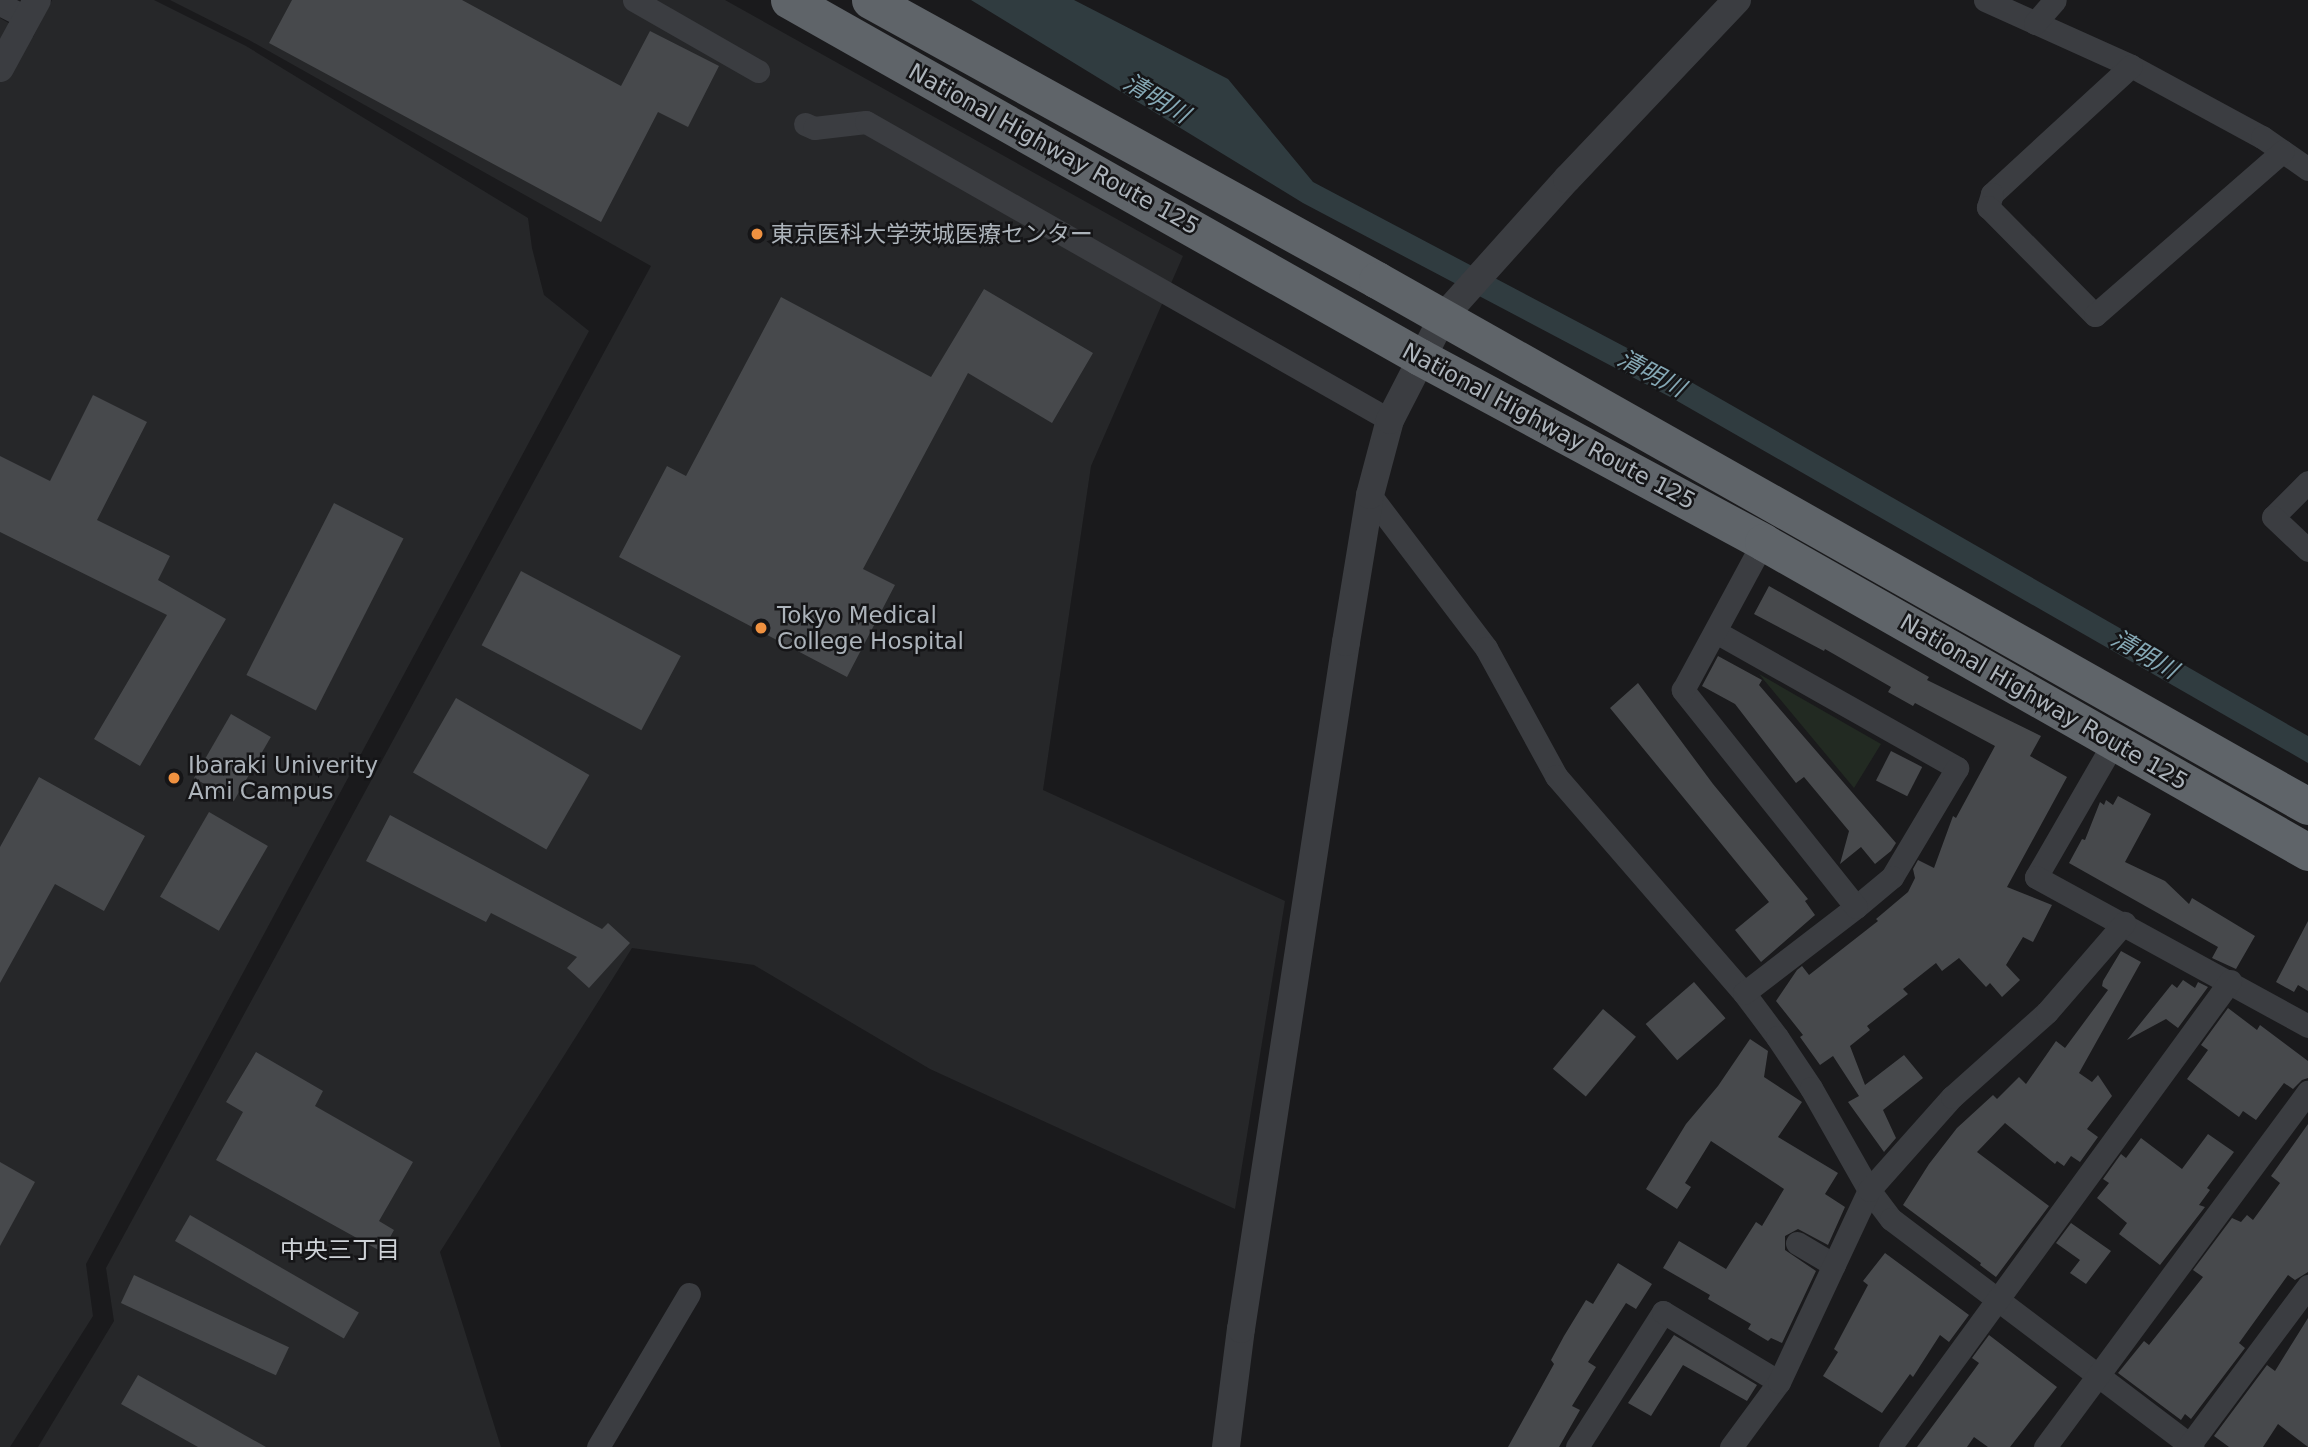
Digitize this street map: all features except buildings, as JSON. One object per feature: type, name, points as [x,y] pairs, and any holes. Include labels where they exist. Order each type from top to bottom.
[{"type":"highway","name":"National Highway Route 125","points":[[789,0],[1420,357],[1763,542],[2308,852]]},
{"type":"highway","name":"National Highway Route 125","points":[[870,0],[1443,317],[2308,806]]},
{"type":"street","points":[[634,0],[758,71]]},
{"type":"street","points":[[1226,1447],[1241,1329],[1370,495],[1390,420],[1420,357],[1443,317],[1567,179],[1737,0]]},
{"type":"street","points":[[1985,0],[2131,66],[2262,136],[2308,169]]},
{"type":"street","points":[[2035,23],[2055,0]]},
{"type":"street","points":[[0,4],[32,9],[0,68]]},
{"type":"street","points":[[2131,66],[1992,194],[1988,207],[2095,315],[2283,151]]},
{"type":"street","points":[[805,124],[814,128],[866,122],[1390,420]]},
{"type":"street","points":[[2308,482],[2273,517],[2308,550]]},
{"type":"street","points":[[1370,495],[1486,648],[1556,776],[1744,993],[1811,1088],[1869,1190],[1891,1219],[2190,1446],[2308,1286]]},
{"type":"street","points":[[1763,542],[1683,690],[1856,907]]},
{"type":"street","points":[[1716,632],[1957,768],[1892,877],[1744,993]]},
{"type":"street","points":[[2115,742],[2036,877],[2308,1026]]},
{"type":"street","points":[[1731,1447],[1779,1382],[1869,1190],[1952,1097],[2047,1012],[2124,923]]},
{"type":"street","points":[[1890,1447],[2230,981]]},
{"type":"street","points":[[2045,1447],[2308,1092]]},
{"type":"street","points":[[1797,1243],[1834,1265]]},
{"type":"street","points":[[598,1447],[689,1294]]},
{"type":"street","points":[[1577,1447],[1663,1312],[1779,1382]]},
{"type":"shaded area","name":"Ibaraki Univerity Ami Campus","points":[[52,0],[154,0],[246,46],[528,218],[532,248],[544,295],[589,331],[86,1264],[93,1316],[10,1447],[0,1447],[0,18],[33,37]]},
{"type":"shaded area","name":"Tokyo Medical College Hospital","points":[[170,0],[725,0],[1183,256],[1091,466],[1043,790],[1285,901],[1235,1209],[930,1069],[754,965],[632,948],[440,1252],[501,1447],[38,1447],[114,1321],[106,1268],[651,266],[249,40]]},
{"type":"shaded area","points":[[1759,674],[1881,744],[1854,788]]},
{"type":"water","name":"清明川","points":[[971,0],[1074,0],[1228,79],[1313,182],[1684,378],[2308,736],[2308,763],[1672,398],[1303,203]]},
{"type":"place","name":"東京医科大学茨城医療センター","points":[[757,234]]},
{"type":"place","name":"Tokyo Medical College Hospital","points":[[761,628]]},
{"type":"place","name":"Ibaraki Univerity Ami Campus","points":[[174,778]]},
{"type":"district","name":"中央三丁目","points":[[340,1251]]}]
